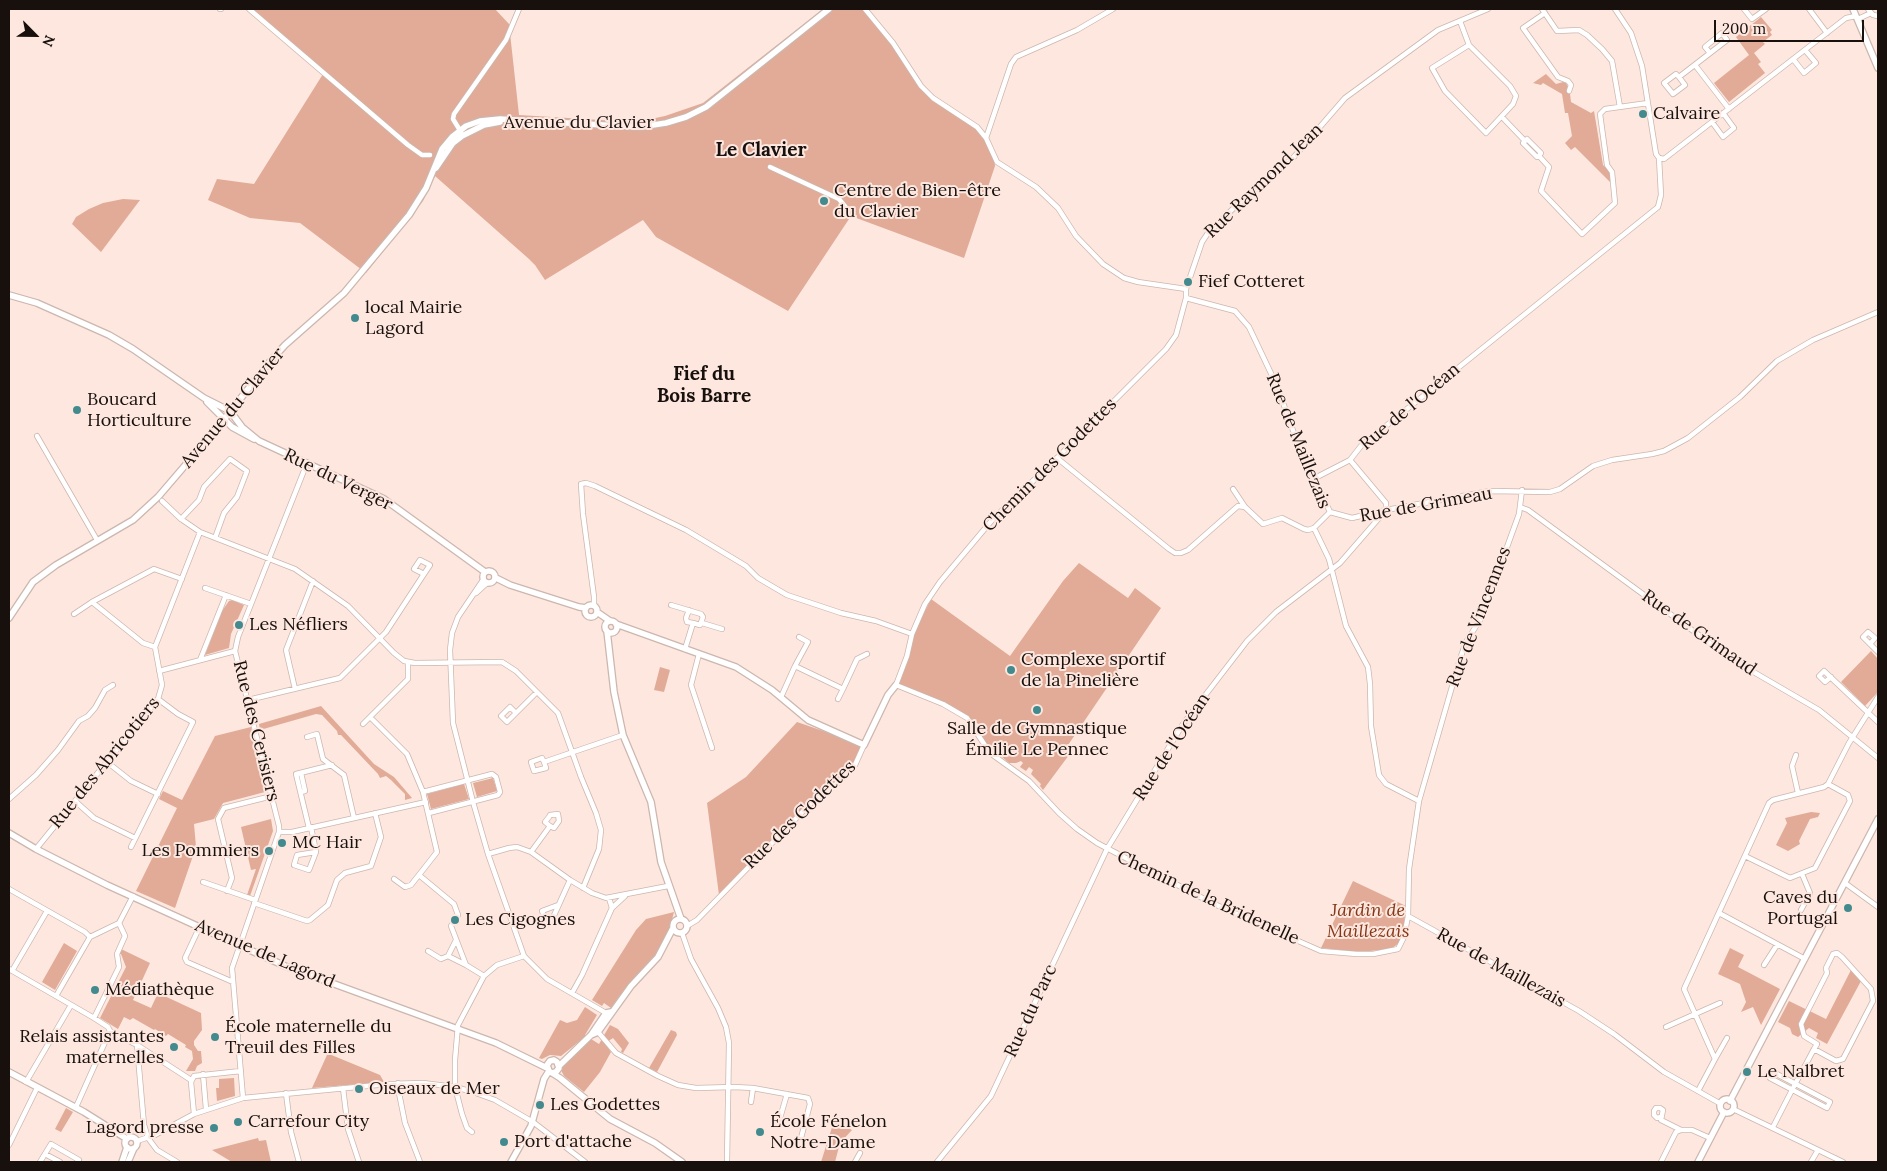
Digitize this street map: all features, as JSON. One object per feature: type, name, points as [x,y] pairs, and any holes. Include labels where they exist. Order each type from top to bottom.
[{"type":"street","points":[[249,9],[408,145],[422,155],[430,155]]},
{"type":"street","points":[[446,153],[452,142],[461,133],[454,122],[454,114],[506,40],[519,9]]},
{"type":"street","name":"Avenue du Clavier","points":[[9,618],[33,582],[56,565],[145,511],[285,345],[344,293],[414,209],[433,172],[442,149],[460,130],[487,119],[640,127],[666,123],[686,117],[706,107],[829,9]]},
{"type":"street","points":[[865,9],[893,44],[921,86],[934,98],[977,127],[986,138],[997,162],[1036,187],[1058,208],[1076,236],[1103,264],[1124,278],[1186,289],[1186,298]]},
{"type":"street","points":[[986,138],[1011,64],[1016,57],[1077,30],[1113,9]]},
{"type":"street","name":"Rue Raymond Jean","points":[[1186,289],[1202,242],[1217,223],[1293,158],[1354,90],[1438,30],[1488,9]]},
{"type":"street","name":"Rue de l'Océan","points":[[1107,849],[1183,724],[1247,641],[1276,612],[1332,570],[1386,510],[1386,503],[1350,460],[1360,446],[1658,207],[1661,195],[1658,168],[1659,158],[1656,154],[1642,66],[1631,33],[1615,9]]},
{"type":"street","points":[[1744,9],[1752,20],[1763,10]]},
{"type":"street","points":[[1809,9],[1827,33]]},
{"type":"street","points":[[1854,9],[1878,68]]},
{"type":"street","points":[[1569,91],[1571,85],[1568,81],[1558,77],[1523,28],[1544,11],[1557,30],[1579,30],[1602,49],[1612,61],[1620,107]]},
{"type":"street","points":[[1659,158],[1664,159],[1846,18],[1857,17],[1869,11],[1875,17],[1878,16]]},
{"type":"street","points":[[1460,21],[1469,45],[1510,86],[1516,96],[1514,104],[1486,133],[1445,91],[1432,68],[1469,45]]},
{"type":"street","points":[[1679,77],[1727,40],[1722,33],[1705,47],[1710,53]]},
{"type":"street","points":[[1793,59],[1804,73],[1816,63],[1805,50]]},
{"type":"street","points":[[1695,65],[1730,109]]},
{"type":"street","points":[[1676,74],[1679,77],[1685,85],[1672,94],[1664,83],[1676,74]]},
{"type":"street","points":[[1502,117],[1525,141],[1527,139],[1541,154],[1539,156],[1549,167],[1541,191],[1582,234],[1615,203],[1612,172],[1607,166],[1600,114],[1605,109],[1648,103]]},
{"type":"street","points":[[1712,122],[1723,137],[1734,128],[1723,113]]},
{"type":"street","name":"Avenue du Clavier","points":[[433,172],[453,142],[476,128],[492,123],[515,120]]},
{"type":"street","points":[[770,167],[839,199],[848,210]]},
{"type":"street","points":[[1576,228],[1588,229]]},
{"type":"street","points":[[9,295],[37,303],[109,335],[133,348],[204,398],[230,411]]},
{"type":"street","name":"Chemin des Godettes","points":[[912,634],[925,604],[940,582],[993,520],[1166,349],[1176,335],[1186,298]]},
{"type":"street","name":"Rue de Maillezais","points":[[1186,298],[1235,311],[1249,327],[1277,386],[1295,436],[1330,512],[1314,528],[1329,559],[1346,626],[1366,660],[1370,675],[1371,726],[1379,775],[1386,784],[1419,801]]},
{"type":"street","name":"Rue de Grimeau","points":[[1330,512],[1352,518],[1490,491],[1522,490],[1550,492],[1560,489],[1588,469],[1604,462],[1664,451],[1688,438],[1740,397],[1777,361],[1813,340],[1878,312]]},
{"type":"street","points":[[204,398],[238,432],[259,442]]},
{"type":"street","name":"Rue du Verger","points":[[230,411],[242,427],[259,442],[384,499],[472,563],[488,578],[579,607],[586,611]]},
{"type":"street","points":[[37,436],[97,540]]},
{"type":"street","points":[[1057,458],[1175,553],[1182,553],[1188,550],[1238,506],[1245,506]]},
{"type":"street","points":[[181,519],[199,500],[204,487],[230,459],[247,471],[237,497],[224,513],[215,538]]},
{"type":"street","points":[[1314,478],[1350,460]]},
{"type":"street","name":"Rue des Cerisiers","points":[[279,832],[272,796],[235,651],[238,637],[307,463]]},
{"type":"street","points":[[864,745],[808,720],[781,697],[736,667],[624,626],[611,627],[595,611],[590,606],[586,611],[589,617],[595,611],[581,484],[586,483],[595,486],[686,530],[746,566],[758,578],[787,596],[841,613],[876,621],[912,634]]},
{"type":"street","points":[[1233,489],[1245,506],[1263,524],[1282,518],[1304,529],[1314,528]]},
{"type":"street","name":"Rue de Vincennes","points":[[1419,801],[1460,659],[1466,642],[1480,620],[1486,605],[1520,507],[1522,490]]},
{"type":"street","points":[[162,501],[181,519],[200,532],[295,569],[348,606],[398,657],[408,662],[502,662],[516,671],[558,713],[596,813],[600,830],[599,849],[583,888]]},
{"type":"street","name":"Rue de Grimaud","points":[[1520,507],[1528,510],[1733,660],[1820,710],[1878,758]]},
{"type":"street","points":[[92,602],[143,643],[155,648],[200,532]]},
{"type":"street","points":[[424,574],[414,569],[420,560],[430,565]]},
{"type":"street","points":[[248,700],[340,678],[380,638],[430,565],[435,562]]},
{"type":"street","points":[[74,614],[92,602],[154,569],[182,579]]},
{"type":"street","points":[[488,578],[471,597],[458,617],[452,633],[450,662],[453,723],[467,781],[488,854],[524,956],[547,979],[608,1012]]},
{"type":"street","points":[[295,689],[286,650],[313,581]]},
{"type":"street","points":[[205,588],[251,604]]},
{"type":"street","points":[[200,660],[226,595]]},
{"type":"street","points":[[671,605],[702,614],[702,623]]},
{"type":"street","points":[[688,610],[687,622],[700,625],[702,623],[722,629]]},
{"type":"street","points":[[685,649],[693,624]]},
{"type":"street","points":[[611,627],[608,644],[614,692],[623,735],[651,802],[661,862],[679,920]]},
{"type":"street","name":"Rue des Godettes","points":[[687,926],[696,920],[812,802],[839,782],[856,765],[888,695],[896,685],[907,656],[912,634]]},
{"type":"street","points":[[781,697],[808,642],[799,637]]},
{"type":"street","points":[[1870,644],[1878,652]]},
{"type":"street","name":"Rue des Abricotiers","points":[[36,849],[158,699],[162,685],[155,648]]},
{"type":"street","points":[[159,671],[235,651]]},
{"type":"street","points":[[699,654],[691,685],[712,748]]},
{"type":"street","points":[[838,699],[857,659],[867,654]]},
{"type":"street","points":[[362,724],[408,679],[408,662]]},
{"type":"street","points":[[795,666],[843,689]]},
{"type":"street","points":[[1831,678],[1878,722]]},
{"type":"street","points":[[9,798],[36,775],[79,722],[95,708],[105,690],[113,684]]},
{"type":"street","name":"Chemin de la Bridenelle","points":[[896,685],[944,704],[967,718],[990,753],[1029,781],[1059,814],[1097,843],[1212,903],[1321,950],[1365,954],[1398,950],[1404,937],[1408,916]]},
{"type":"street","points":[[516,713],[537,692]]},
{"type":"street","points":[[1716,1059],[1684,989],[1769,803],[1772,800],[1824,787],[1828,784],[1867,713],[1878,697]]},
{"type":"street","points":[[131,847],[194,722],[178,714],[158,699]]},
{"type":"street","points":[[370,717],[407,754],[423,792],[437,852],[411,885],[405,887],[394,879]]},
{"type":"street","points":[[307,737],[317,734],[325,767]]},
{"type":"street","points":[[544,762],[623,735]]},
{"type":"street","points":[[1796,754],[1792,766],[1798,794]]},
{"type":"street","points":[[323,759],[344,775],[354,818]]},
{"type":"street","points":[[107,762],[131,781],[158,794]]},
{"type":"street","points":[[316,852],[297,855],[294,865],[309,870],[316,852],[296,774],[332,765]]},
{"type":"street","points":[[423,792],[492,774],[496,777],[500,792],[498,795],[429,813]]},
{"type":"street","points":[[1745,856],[1790,878],[1815,868],[1850,802],[1848,796],[1828,784]]},
{"type":"street","points":[[227,891],[232,878],[218,819],[224,808],[272,796]]},
{"type":"street","points":[[75,801],[94,818],[135,838]]},
{"type":"street","points":[[1408,916],[1409,869],[1419,801]]},
{"type":"street","points":[[243,1098],[232,968],[279,832],[292,832],[426,802]]},
{"type":"street","points":[[203,882],[307,921],[310,920],[328,905],[337,880],[345,873],[371,866],[380,837],[375,813]]},
{"type":"street","points":[[1730,1100],[1878,819]]},
{"type":"street","points":[[531,852],[550,826]]},
{"type":"street","name":"Avenue de Lagord","points":[[9,833],[36,849],[133,896],[285,966],[496,1043],[552,1068],[560,1078],[610,1119],[655,1144],[682,1162]]},
{"type":"street","points":[[488,854],[517,847],[531,852],[570,880],[601,897],[609,898],[668,886]]},
{"type":"street","name":"Rue du Parc","points":[[937,1162],[992,1096],[1107,849]]},
{"type":"street","points":[[1801,910],[1810,893],[1802,874]]},
{"type":"street","points":[[419,875],[454,904],[458,915],[451,926],[466,966]]},
{"type":"street","points":[[558,905],[570,880]]},
{"type":"street","points":[[1845,883],[1878,908]]},
{"type":"street","points":[[9,889],[85,932],[90,937]]},
{"type":"street","points":[[572,993],[612,908],[626,895]]},
{"type":"street","points":[[56,996],[90,937],[119,923],[133,896]]},
{"type":"street","points":[[609,898],[612,908]]},
{"type":"street","points":[[47,911],[11,970],[94,1018],[108,1027],[110,1031],[137,1045],[191,1080],[194,1114]]},
{"type":"street","points":[[1719,913],[1805,959]]},
{"type":"street","name":"Rue de Maillezais","points":[[1408,916],[1579,1011],[1614,1034],[1664,1072],[1721,1104]]},
{"type":"street","points":[[591,1036],[608,1012],[658,957],[667,942],[677,931],[686,930],[686,922],[679,920]]},
{"type":"street","points":[[679,920],[674,924],[677,931],[718,1008],[726,1027],[729,1044],[727,1162]]},
{"type":"street","points":[[94,1018],[119,967],[116,954],[125,936],[119,923]]},
{"type":"street","points":[[200,926],[185,958],[187,962],[233,982]]},
{"type":"street","points":[[428,952],[441,959],[448,956],[456,940]]},
{"type":"street","points":[[1764,965],[1777,944]]},
{"type":"street","points":[[1772,1128],[1796,1084],[1814,1049],[1817,1044],[1804,1036],[1801,1024],[1827,973],[1826,968],[1834,954],[1837,953],[1871,990],[1872,1001],[1843,1058],[1836,1061],[1814,1049]]},
{"type":"street","points":[[448,956],[484,976]]},
{"type":"street","points":[[472,1132],[467,1128],[455,1087],[457,1029],[484,976],[497,965],[524,956]]},
{"type":"street","points":[[1666,1028],[1720,1003]]},
{"type":"street","points":[[26,1082],[71,1005]]},
{"type":"street","points":[[511,1162],[532,1122],[544,1079],[552,1068],[598,1032],[608,1012]]},
{"type":"street","points":[[76,1107],[110,1031]]},
{"type":"street","points":[[598,1032],[616,1053],[671,1082],[690,1087],[753,1088],[808,1098],[810,1101],[801,1138]]},
{"type":"street","points":[[1698,1091],[1727,1038]]},
{"type":"street","points":[[137,1045],[144,1125],[148,1138],[157,1150],[177,1162]]},
{"type":"street","points":[[184,1075],[241,1071]]},
{"type":"street","points":[[9,1072],[76,1107],[126,1139]]},
{"type":"street","points":[[1773,1072],[1830,1102],[1827,1108],[1792,1090],[1770,1078],[1773,1072]]},
{"type":"street","points":[[203,1074],[206,1109]]},
{"type":"street","points":[[191,1080],[196,1075]]},
{"type":"street","points":[[137,1141],[148,1138],[206,1109],[243,1098],[343,1088],[423,1083],[455,1087],[495,1100],[532,1122],[585,1162]]},
{"type":"street","points":[[398,1084],[398,1093],[406,1122],[420,1162]]},
{"type":"street","points":[[9,1146],[37,1088]]},
{"type":"street","points":[[343,1088],[348,1129],[359,1162]]},
{"type":"street","points":[[752,1102],[753,1088]]},
{"type":"street","points":[[286,1093],[291,1132],[298,1162]]},
{"type":"street","points":[[776,1117],[780,1118],[787,1094]]},
{"type":"street","points":[[1724,1112],[1721,1104],[1724,1101],[1730,1100]]},
{"type":"street","points":[[1730,1100],[1733,1103],[1733,1109]]},
{"type":"street","points":[[1733,1109],[1843,1162]]},
{"type":"street","points":[[1724,1112],[1728,1113],[1733,1109]]},
{"type":"street","points":[[1698,1162],[1724,1112]]},
{"type":"street","points":[[1661,1117],[1662,1120],[1677,1130],[1695,1130],[1710,1138]]},
{"type":"street","points":[[1661,1162],[1677,1130]]},
{"type":"street","points":[[126,1139],[132,1137],[137,1141]]},
{"type":"street","points":[[122,1162],[127,1147],[126,1139]]},
{"type":"street","points":[[128,1162],[137,1145],[137,1141]]},
{"type":"street","points":[[40,1162],[50,1144],[79,1160],[77,1162]]},
{"type":"street","points":[[127,1147],[134,1148]]},
{"type":"street","points":[[1811,1162],[1818,1150]]},
{"type":"street","points":[[855,1162],[860,1153]]},
{"type":"street","points":[[45,1154],[60,1162]]},
{"type":"green space","points":[[248,9],[495,9],[509,24],[519,115],[617,121],[646,120],[665,116],[703,103],[823,9],[865,9],[893,43],[913,77],[933,98],[977,127],[993,152],[995,166],[964,258],[851,216],[788,311],[656,237],[643,220],[545,280],[529,259],[435,176],[423,201],[366,273],[300,223],[250,218],[208,200],[217,179],[254,184],[323,74]]},
{"type":"green space","points":[[1761,17],[1772,30],[1770,32],[1772,35],[1763,42],[1765,44],[1754,53],[1761,62],[1758,64],[1765,73],[1729,102],[1714,83],[1749,55],[1736,37]]},
{"type":"green space","points":[[1546,74],[1556,84],[1566,83],[1571,102],[1591,113],[1594,111],[1603,165],[1610,172],[1610,182],[1575,147],[1571,150],[1565,143],[1572,136],[1562,94],[1543,83],[1541,85],[1533,83]]},
{"type":"green space","points":[[123,199],[140,200],[101,252],[72,224],[76,217],[89,209],[103,203]]},
{"type":"green space","name":"Complexe sportif de la Pinelière","points":[[1079,563],[1128,598],[1135,588],[1161,608],[1064,751],[1069,755],[1043,790],[1040,786],[1041,784],[1031,774],[1033,770],[1029,767],[1026,771],[1020,767],[1023,763],[1021,761],[1009,763],[987,744],[979,733],[984,725],[982,723],[980,725],[944,702],[898,684],[913,634],[931,599],[1010,656],[1063,581]]},
{"type":"green space","points":[[232,600],[244,605],[231,634],[229,648],[205,655],[222,611],[229,601]]},
{"type":"green space","points":[[1871,651],[1878,659],[1878,692],[1865,706],[1841,682]]},
{"type":"green space","points":[[660,667],[670,670],[664,692],[654,690]]},
{"type":"green space","points":[[321,706],[374,764],[394,777],[412,798],[405,800],[405,794],[391,780],[386,776],[380,778],[341,735],[338,735],[337,731],[322,715],[316,714],[260,730],[259,724]]},
{"type":"green space","points":[[797,722],[864,745],[855,765],[839,782],[812,802],[719,895],[707,803],[746,777]]},
{"type":"green space","points":[[251,727],[265,792],[223,803],[214,819],[194,824],[196,847],[175,908],[136,891],[177,808],[159,799],[163,791],[182,800],[215,736]]},
{"type":"green space","points":[[493,778],[497,791],[477,797],[473,783]]},
{"type":"green space","points":[[464,784],[469,799],[431,809],[427,794]]},
{"type":"green space","points":[[1811,812],[1820,813],[1818,817],[1810,819],[1799,841],[1800,844],[1788,851],[1776,845],[1787,823],[1785,818]]},
{"type":"green space","points":[[271,819],[273,831],[250,896],[247,895],[256,869],[251,870],[241,827]]},
{"type":"green space","name":"Jardin de Maillezais","points":[[1353,881],[1406,906],[1403,934],[1399,943],[1391,949],[1359,952],[1321,948]]},
{"type":"green space","points":[[674,912],[669,931],[655,957],[620,995],[611,1008],[604,1003],[602,1006],[592,1000],[636,930],[646,919]]},
{"type":"green space","points":[[64,943],[77,951],[55,990],[42,982]]},
{"type":"green space","points":[[1730,948],[1744,955],[1738,967],[1780,989],[1761,1025],[1753,1007],[1741,1012],[1746,1002],[1740,984],[1718,974]]},
{"type":"green space","points":[[121,949],[150,963],[133,1000],[151,1008],[158,993],[201,1013],[202,1030],[194,1041],[194,1045],[198,1051],[201,1051],[202,1063],[197,1066],[195,1071],[186,1071],[193,1059],[192,1051],[168,1034],[166,1036],[133,1018],[130,1020],[124,1017],[118,1029],[100,1018],[126,967],[121,954],[118,954]]},
{"type":"green space","points":[[1851,970],[1861,981],[1827,1044],[1816,1038],[1818,1033],[1809,1028],[1798,1037],[1792,1034],[1790,1028],[1778,1022],[1789,1001],[1826,1019]]},
{"type":"green space","points":[[585,1007],[597,1015],[586,1036],[561,1056],[550,1055],[542,1059],[539,1058],[560,1020],[567,1023],[577,1020]]},
{"type":"green space","points":[[610,1025],[618,1029],[629,1043],[623,1053],[613,1038],[607,1042],[603,1037]]},
{"type":"green space","points":[[671,1030],[676,1032],[677,1035],[657,1072],[649,1068]]},
{"type":"green space","points":[[591,1039],[599,1044],[602,1039],[611,1052],[600,1072],[584,1092],[564,1076],[561,1070],[565,1062]]},
{"type":"green space","points":[[329,1054],[380,1075],[384,1082],[312,1088]]},
{"type":"green space","points":[[234,1078],[235,1096],[217,1101],[216,1088],[219,1088],[219,1079]]},
{"type":"green space","points":[[66,1108],[73,1112],[61,1132],[55,1129]]},
{"type":"green space","points":[[834,1121],[852,1130],[840,1143],[835,1162],[821,1162]]},
{"type":"green space","points":[[258,1138],[259,1141],[266,1140],[271,1162],[232,1162],[212,1150]]},
{"type":"place","name":"Calvaire","points":[[1643,114]]},
{"type":"place","name":"Centre de Bien-être du Clavier","points":[[824,201]]},
{"type":"place","name":"Fief Cotteret","points":[[1188,282]]},
{"type":"place","name":"local Mairie Lagord","points":[[355,318]]},
{"type":"place","name":"Boucard Horticulture","points":[[77,410]]},
{"type":"place","name":"Les Néfliers","points":[[239,625]]},
{"type":"place","name":"Complexe sportif de la Pinelière","points":[[1011,670]]},
{"type":"place","name":"Salle de Gymnastique Émilie Le Pennec","points":[[1037,710]]},
{"type":"place","name":"MC Hair","points":[[282,843]]},
{"type":"place","name":"Les Pommiers","points":[[269,851]]},
{"type":"place","name":"Caves du Portugal","points":[[1848,908]]},
{"type":"place","name":"Les Cigognes","points":[[455,920]]},
{"type":"place","name":"Médiathèque","points":[[95,990]]},
{"type":"place","name":"École maternelle du Treuil des Filles","points":[[215,1037]]},
{"type":"place","name":"Relais assistantes maternelles","points":[[174,1047]]},
{"type":"place","name":"Le Nalbret","points":[[1747,1072]]},
{"type":"place","name":"Oiseaux de Mer","points":[[359,1089]]},
{"type":"place","name":"Les Godettes","points":[[540,1105]]},
{"type":"place","name":"Carrefour City","points":[[238,1122]]},
{"type":"place","name":"Lagord presse","points":[[214,1128]]},
{"type":"place","name":"École Fénelon Notre-Dame","points":[[760,1132]]},
{"type":"place","name":"Port d'attache","points":[[504,1142]]},
{"type":"district","name":"Le Clavier","points":[[761,151]]},
{"type":"district","name":"Fief du Bois Barre","points":[[704,386]]}]
